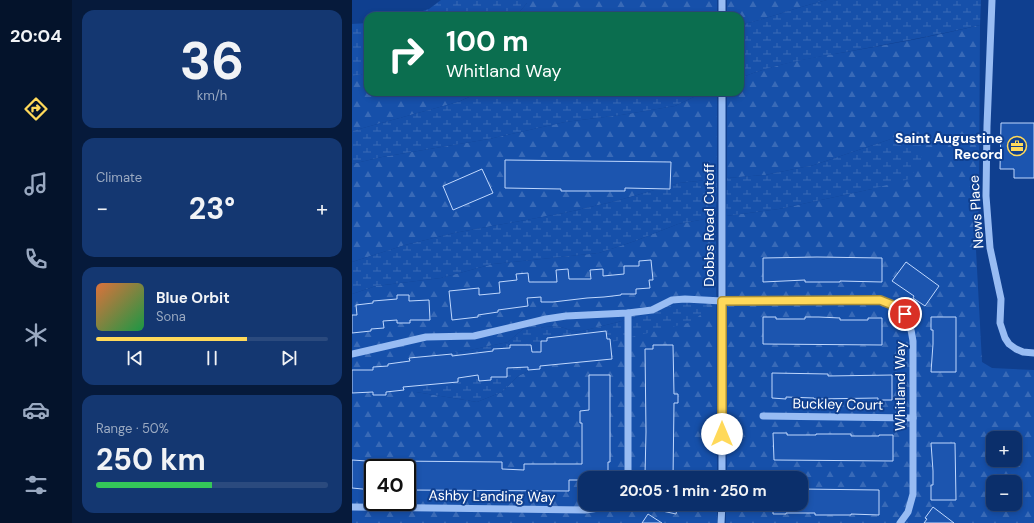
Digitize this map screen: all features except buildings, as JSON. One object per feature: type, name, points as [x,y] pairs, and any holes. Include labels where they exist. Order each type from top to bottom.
[{"type":"street","points":[[722,0],[722,12]]},
{"type":"street","name":"News Place","points":[[992,0],[986,196],[990,248],[1001,299],[1000,323],[1005,338],[1009,344],[1016,349],[1023,352],[1034,353]]},
{"type":"street","name":"Dobbs Road Cutoff","points":[[722,96],[722,471]]},
{"type":"street","points":[[352,354],[426,337],[474,336],[560,317],[652,310],[672,300],[685,299],[722,301]]},
{"type":"street","name":"Whitland Way","points":[[722,301],[880,300],[895,306],[905,314],[911,324],[913,341],[913,494],[908,512],[900,523]]},
{"type":"street","points":[[628,313],[628,471]]},
{"type":"street","name":"Buckley Court","points":[[763,416],[913,418]]},
{"type":"street","name":"Ashby Landing Way","points":[[352,507],[578,510]]},
{"type":"street","points":[[722,511],[722,523]]},
{"type":"green space","points":[[441,0],[527,0],[527,3],[519,12],[420,12],[429,9]]},
{"type":"green space","points":[[527,0],[717,0],[717,12],[519,12],[527,3]]},
{"type":"green space","points":[[727,0],[827,0],[744,24],[744,12],[727,12]]},
{"type":"green space","points":[[827,0],[981,0],[980,25],[789,63],[764,69],[744,76],[744,24]]},
{"type":"green space","points":[[364,23],[364,74],[352,76],[352,24]]},
{"type":"green space","points":[[980,25],[979,204],[976,250],[982,362],[992,368],[1034,370],[1034,523],[726,523],[726,511],[808,511],[808,471],[727,471],[726,216],[779,209],[872,189],[891,139],[814,165],[765,175],[727,178],[727,96],[744,96],[744,76],[753,73],[806,59],[897,43]]},
{"type":"green space","points":[[364,74],[364,96],[471,96],[458,102],[352,131],[352,76]]},
{"type":"green space","points":[[471,96],[696,96],[675,106],[565,122],[489,139],[382,157],[352,164],[352,131],[458,102]]},
{"type":"green space","points":[[696,96],[717,96],[717,179],[679,183],[616,201],[564,213],[454,233],[405,245],[352,262],[352,164],[382,157],[489,139],[565,122],[675,106]]},
{"type":"green space","points":[[891,139],[923,141],[921,161],[909,179],[872,189],[779,209],[726,216],[727,178],[765,175],[814,165]]},
{"type":"green space","points":[[717,179],[716,217],[678,224],[599,253],[493,264],[441,278],[376,286],[352,294],[352,262],[405,245],[454,233],[564,213],[616,201],[679,183]]},
{"type":"green space","points":[[716,217],[717,471],[578,471],[578,511],[717,511],[717,523],[352,523],[352,294],[376,286],[441,278],[493,264],[599,253],[678,224]],"holes":[[[699,296],[706,296],[567,353],[518,376],[502,392],[477,402],[416,392],[438,355],[508,342],[523,329],[557,326],[578,332],[634,318]]]},
{"type":"green space","points":[[699,296],[706,296],[707,309],[692,322],[567,353],[518,376],[502,392],[477,402],[416,392],[412,380],[438,355],[508,342],[523,329],[557,326],[578,332],[634,318]]},
{"type":"place","name":"Saint Augustine Record","points":[[1017,146]]},
{"type":"route","points":[[722,434],[722,301],[880,300],[895,306],[905,314]]}]
